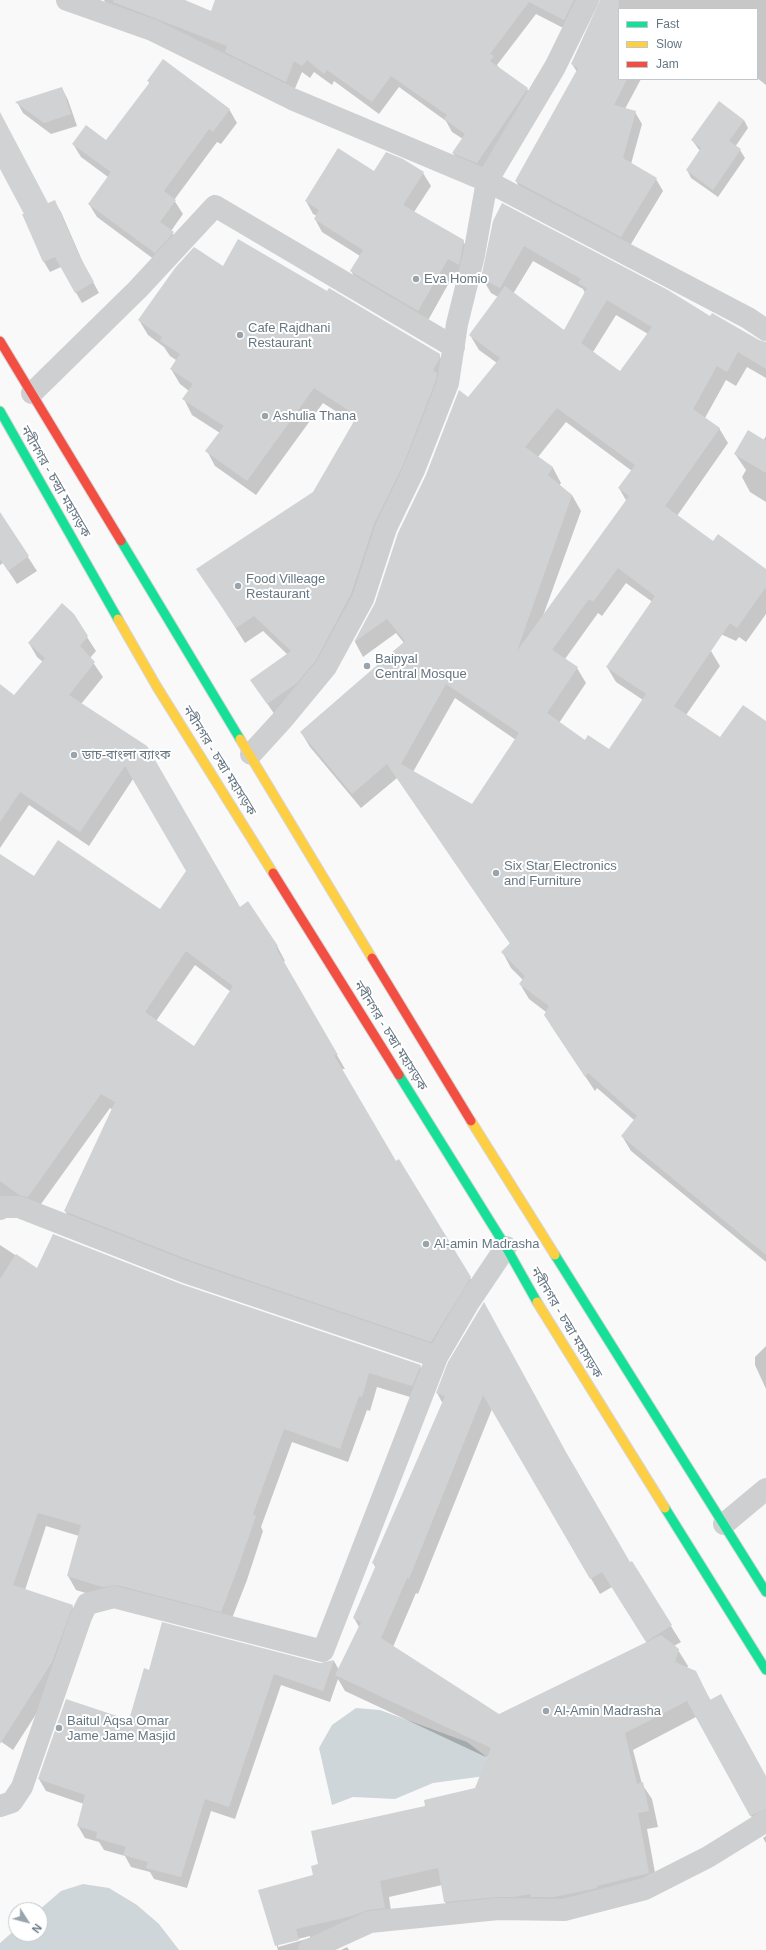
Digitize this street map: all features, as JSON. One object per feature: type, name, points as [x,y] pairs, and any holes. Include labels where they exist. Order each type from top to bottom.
[{"type":"highway","name":"নবীনগর - চন্দ্রা মহাসড়ক","points":[[0,341],[459,1102],[766,1592]]},
{"type":"highway","name":"নবীনগর - চন্দ্রা মহাসড়ক","points":[[0,411],[157,687],[506,1248],[551,1326],[766,1670]]},
{"type":"street","points":[[67,0],[152,30],[292,99],[487,181],[748,318],[766,330]]},
{"type":"street","points":[[250,754],[283,719],[326,667],[363,599],[386,528],[414,470],[448,383],[454,347],[474,255],[487,181],[555,67],[588,0]]},
{"type":"street","points":[[32,393],[138,289],[215,206],[454,347]]},
{"type":"street","points":[[0,1209],[2,1207],[19,1207],[185,1272],[437,1357]]},
{"type":"street","points":[[0,1806],[12,1802],[22,1787],[81,1617],[87,1604],[114,1597],[323,1652],[437,1357],[469,1302],[506,1248]]},
{"type":"street","points":[[724,1524],[766,1489]]},
{"type":"street","points":[[308,1950],[370,1922],[498,1909],[564,1910],[645,1889],[708,1857],[766,1821]]},
{"type":"shaded area","points":[[356,1708],[380,1710],[467,1742],[484,1755],[495,1767],[485,1776],[433,1783],[395,1799],[353,1797],[332,1805],[319,1748],[332,1725]]},
{"type":"shaded area","points":[[83,1884],[109,1888],[137,1905],[159,1924],[179,1950],[0,1950],[0,1943],[8,1936],[8,1942],[48,1942],[48,1902],[61,1891]]},
{"type":"building","points":[[113,0],[185,0],[211,11],[215,0],[574,0],[564,20],[529,2],[490,54],[494,56],[490,61],[528,88],[477,163],[452,153],[465,134],[444,119],[447,115],[391,76],[372,102],[327,70],[324,74],[307,60],[302,66],[294,61],[286,82],[225,52],[227,46],[113,2]]},
{"type":"building","points":[[600,0],[619,0],[618,80],[626,80],[614,105],[636,111],[623,158],[657,178],[621,237],[515,181],[578,68],[571,64]]},
{"type":"building","points":[[163,59],[230,109],[213,132],[209,129],[164,191],[176,200],[160,222],[174,232],[155,253],[88,204],[111,172],[72,144],[86,125],[106,140],[150,82],[147,81]]},
{"type":"building","points":[[62,87],[71,114],[44,123],[15,102]]},
{"type":"building","points":[[719,101],[744,120],[729,141],[741,149],[713,190],[686,170],[701,148],[691,140]]},
{"type":"building","points":[[0,112],[48,203],[55,200],[78,253],[94,282],[75,293],[55,257],[43,262],[22,214],[24,214],[0,169]]},
{"type":"building","points":[[338,148],[374,171],[386,152],[403,159],[424,172],[403,205],[464,240],[459,265],[448,259],[418,311],[350,271],[363,250],[314,219],[319,210],[305,201]]},
{"type":"building","points":[[502,203],[668,290],[710,316],[712,313],[759,340],[766,342],[766,369],[738,352],[727,372],[717,366],[693,409],[720,428],[665,506],[713,541],[718,534],[766,569],[766,587],[737,628],[730,623],[674,706],[720,737],[743,705],[766,721],[766,1255],[621,1136],[637,1116],[588,1073],[585,1077],[544,1015],[549,1006],[519,984],[525,976],[501,952],[510,943],[387,764],[352,794],[300,732],[405,641],[387,619],[354,642],[375,603],[398,533],[426,475],[459,390],[468,397],[500,358],[469,335],[505,286],[564,330],[587,288],[578,283],[581,279],[524,246],[500,288],[481,278],[493,221]],"holes":[[[607,300],[652,327],[620,371],[581,343]],[[557,408],[635,465],[618,488],[629,496],[517,651],[572,495],[548,475],[553,467],[525,447]],[[618,568],[655,596],[606,667],[646,694],[609,749],[588,735],[585,740],[547,713],[578,667],[552,650],[589,599],[593,602]],[[446,684],[519,733],[472,804],[401,764]]]},
{"type":"building","points":[[238,239],[327,291],[329,288],[440,354],[439,360],[433,370],[437,373],[436,380],[403,465],[374,524],[351,594],[316,660],[297,683],[267,704],[250,680],[291,651],[254,616],[236,628],[196,569],[313,492],[357,416],[314,388],[247,481],[205,451],[224,426],[182,399],[193,384],[170,369],[180,354],[160,341],[162,337],[138,320],[175,268],[194,247],[223,266]]},
{"type":"building","points":[[748,430],[766,441],[766,473],[734,454]]},
{"type":"building","points":[[0,512],[29,556],[8,571],[0,559]]},
{"type":"building","points":[[62,603],[74,614],[88,636],[80,646],[95,662],[69,695],[147,746],[240,907],[248,901],[278,946],[276,948],[338,1055],[334,1055],[396,1161],[399,1159],[471,1277],[431,1342],[189,1260],[64,1211],[115,1102],[101,1094],[28,1197],[19,1195],[0,1181],[0,854],[34,876],[58,840],[160,909],[186,871],[125,766],[80,832],[20,792],[0,822],[0,684],[14,695],[45,658],[28,643]],"holes":[[[186,951],[233,986],[194,1046],[145,1012]]]},
{"type":"building","points":[[53,1234],[181,1284],[421,1365],[412,1386],[369,1373],[362,1397],[359,1396],[340,1449],[284,1429],[253,1514],[256,1516],[221,1612],[117,1585],[102,1587],[67,1576],[81,1525],[38,1513],[13,1585],[73,1605],[52,1662],[0,1744],[0,1279],[16,1254],[37,1268]]},
{"type":"building","points":[[484,1302],[566,1452],[630,1562],[632,1561],[672,1625],[646,1642],[602,1572],[590,1579],[483,1395],[409,1579],[407,1578],[381,1638],[499,1714],[661,1635],[679,1649],[675,1662],[696,1671],[710,1700],[721,1694],[766,1776],[766,1809],[750,1816],[687,1701],[625,1733],[637,1784],[643,1782],[649,1811],[638,1813],[649,1873],[597,1886],[597,1888],[554,1897],[530,1897],[530,1894],[514,1897],[497,1897],[444,1902],[438,1868],[380,1881],[385,1908],[368,1910],[352,1916],[296,1929],[299,1940],[275,1946],[258,1890],[313,1875],[311,1866],[318,1864],[311,1831],[425,1806],[424,1800],[475,1788],[491,1748],[335,1675],[361,1622],[353,1618],[376,1565],[372,1563],[445,1396],[436,1393],[448,1362]]},
{"type":"building","points":[[162,1622],[320,1663],[334,1660],[323,1691],[274,1674],[229,1807],[205,1799],[181,1877],[146,1868],[148,1862],[123,1855],[126,1847],[96,1838],[97,1832],[77,1826],[85,1795],[38,1779],[66,1699],[129,1720],[144,1668],[149,1670]]},
{"type":"traffic: fast","points":[[0,411],[118,619]]},
{"type":"traffic: fast","points":[[121,541],[240,739]]},
{"type":"traffic: fast","points":[[399,1075],[506,1247],[537,1302]]},
{"type":"traffic: fast","points":[[555,1255],[766,1592]]},
{"type":"traffic: fast","points":[[665,1508],[766,1670]]},
{"type":"traffic: slow","points":[[118,619],[157,687],[273,873]]},
{"type":"traffic: slow","points":[[240,739],[372,958]]},
{"type":"traffic: slow","points":[[471,1121],[555,1255]]},
{"type":"traffic: slow","points":[[537,1302],[665,1508]]},
{"type":"traffic: jam","points":[[0,341],[121,541]]},
{"type":"traffic: jam","points":[[273,873],[399,1075]]},
{"type":"traffic: jam","points":[[372,958],[471,1121]]},
{"type":"place","name":"Eva Homio","points":[[416,279]]},
{"type":"place","name":"Cafe Rajdhani Restaurant","points":[[240,335]]},
{"type":"place","name":"Ashulia Thana","points":[[265,416]]},
{"type":"place","name":"Food Villeage Restaurant","points":[[238,586]]},
{"type":"place","name":"Baipyal Central Mosque","points":[[367,666]]},
{"type":"place","name":"ডাচ-বাংলা ব্যাংক","points":[[74,755]]},
{"type":"place","name":"Six Star Electronics and Furniture","points":[[496,873]]},
{"type":"place","name":"Al-amin Madrasha","points":[[426,1244]]},
{"type":"place","name":"Al-Amin Madrasha","points":[[546,1711]]},
{"type":"place","name":"Baitul Aqsa Omar Jame Jame Masjid","points":[[59,1728]]}]
